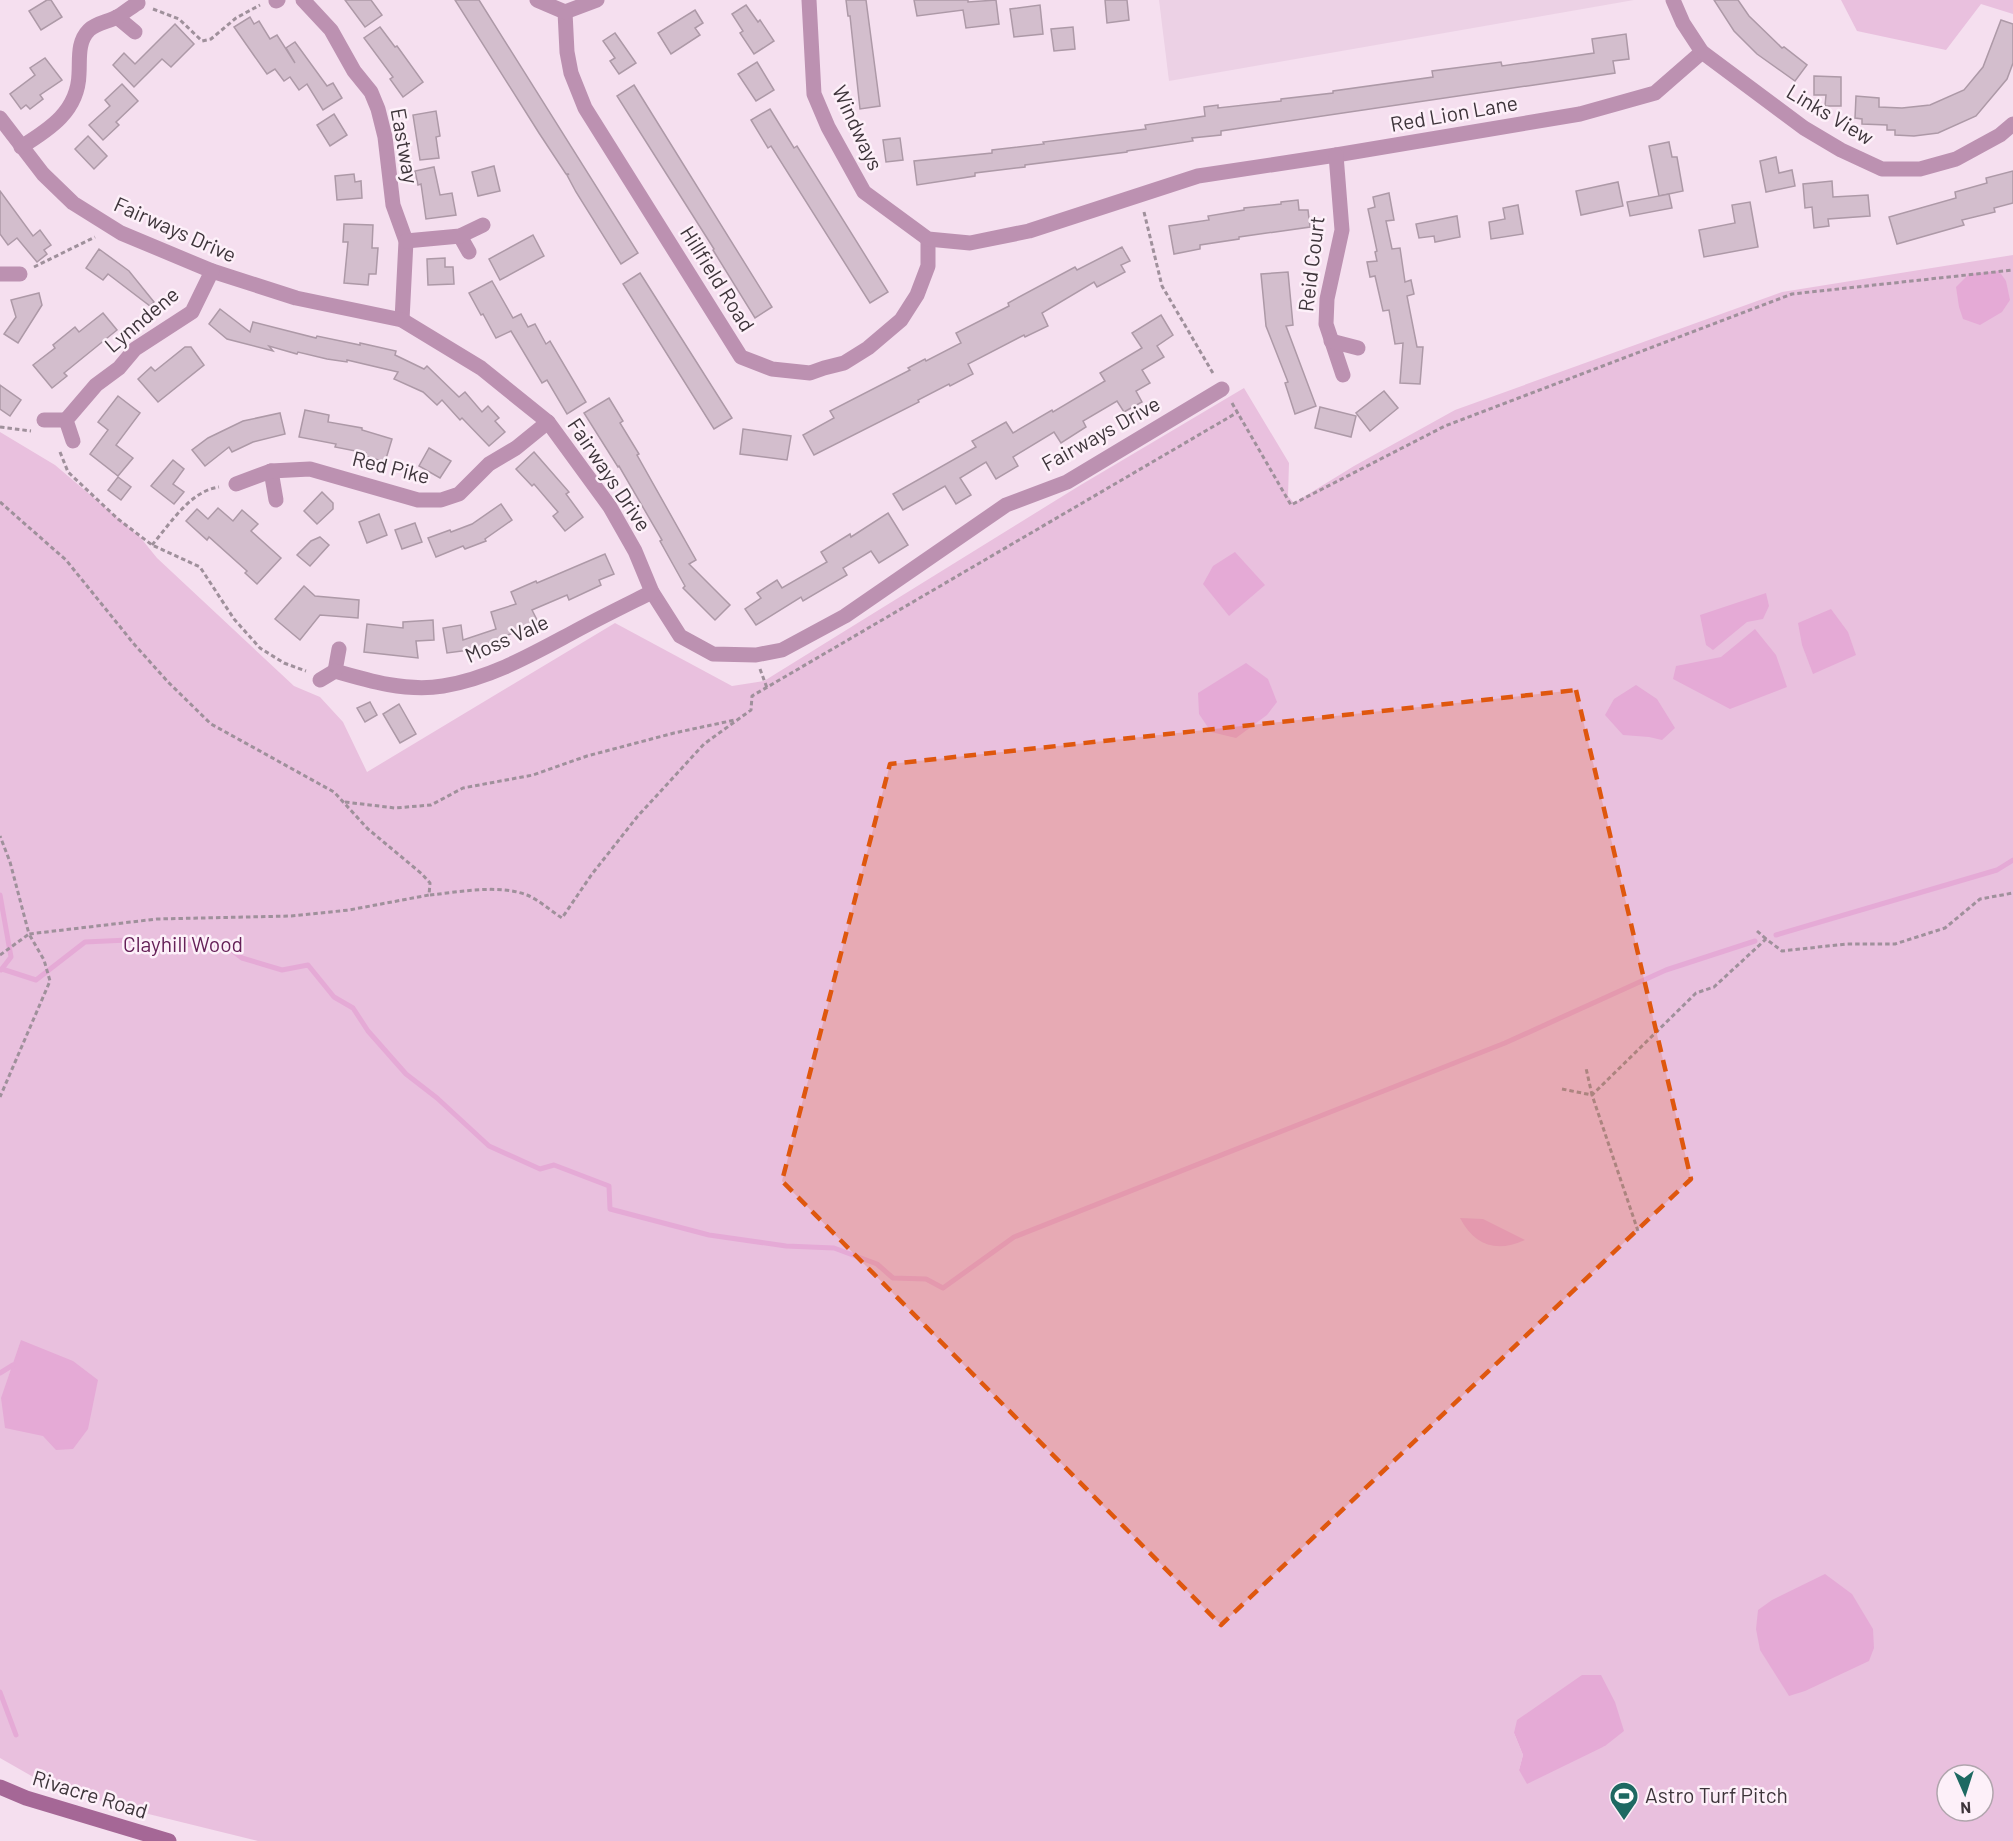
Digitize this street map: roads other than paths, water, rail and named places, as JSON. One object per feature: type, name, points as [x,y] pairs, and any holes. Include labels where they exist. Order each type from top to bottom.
[{"type":"main road","name":"Rivacre Road","points":[[0,1787],[26,1798],[169,1841]]},
{"type":"street","name":"Eastway","points":[[303,0],[331,30],[354,71],[371,92],[385,137],[393,205],[406,241],[402,320]]},
{"type":"street","points":[[537,0],[566,12],[597,0]]},
{"type":"street","name":"Windways","points":[[809,0],[814,94],[828,128],[864,192],[928,239]]},
{"type":"street","points":[[1673,0],[1683,23],[1702,52]]},
{"type":"street","points":[[21,147],[46,132],[66,114],[76,94],[79,75],[78,58],[82,42],[88,31],[100,22],[117,17],[138,3]]},
{"type":"street","name":"Hillfield Road","points":[[566,12],[570,73],[585,108],[741,357],[772,369],[810,373],[844,363],[868,348],[901,320],[917,295],[928,266],[928,239]]},
{"type":"street","points":[[117,17],[135,32]]},
{"type":"street","name":"Red Lion Lane","points":[[928,239],[970,243],[1029,231],[1198,176],[1580,114],[1655,93],[1702,52]]},
{"type":"street","name":"Links View","points":[[1702,52],[1804,128],[1840,150],[1882,169],[1920,169],[1956,159],[2000,135],[2013,124]]},
{"type":"street","name":"Fairways Drive","points":[[0,118],[43,174],[73,203],[113,228],[212,272],[296,298],[402,320],[481,368],[548,422],[610,507],[635,551],[652,592],[681,636],[713,654],[756,655],[782,650],[844,616],[1006,505],[1067,482],[1222,389]]},
{"type":"street","name":"Reid Court","points":[[1336,155],[1342,230],[1328,299],[1326,324],[1343,375]]},
{"type":"street","points":[[406,241],[460,236],[483,225]]},
{"type":"street","points":[[460,236],[469,252]]},
{"type":"street","name":"Lynndene","points":[[66,420],[96,385],[119,368],[135,349],[192,312],[212,272]]},
{"type":"street","points":[[0,274],[20,274]]},
{"type":"street","name":"Reid Court","points":[[1331,341],[1359,348]]},
{"type":"street","points":[[39,426],[66,420],[73,441]]},
{"type":"street","name":"Red Pike","points":[[236,484],[271,471],[310,469],[418,500],[441,500],[459,494],[489,465],[516,448],[548,422]]},
{"type":"street","points":[[271,471],[276,500]]},
{"type":"street","name":"Moss Vale","points":[[335,671],[363,680],[408,687],[441,686],[483,677],[531,656],[652,592]]},
{"type":"street","points":[[320,680],[335,671],[339,649]]},
{"type":"waterway","points":[[1776,935],[1997,870],[2013,860]]},
{"type":"waterway","points":[[0,895],[11,957],[1,970]]},
{"type":"waterway","points":[[2,969],[36,980],[85,942],[128,940],[174,950],[190,944],[225,945],[242,958],[282,970],[308,965],[334,997],[353,1008],[368,1031],[406,1074],[437,1098],[489,1146],[540,1169],[554,1165],[609,1186],[610,1209],[709,1235],[786,1246],[834,1248],[877,1264],[893,1278],[926,1279],[943,1288],[1014,1237],[1505,1043],[1666,970],[1755,941]]},
{"type":"waterway","points":[[0,1373],[13,1365]]},
{"type":"waterway","points":[[0,1692],[16,1735]]},
{"type":"place","name":"Astro Turf Pitch","points":[[1624,1822]]},
{"type":"park label","name":"Clayhill Wood","points":[[183,945]]}]
